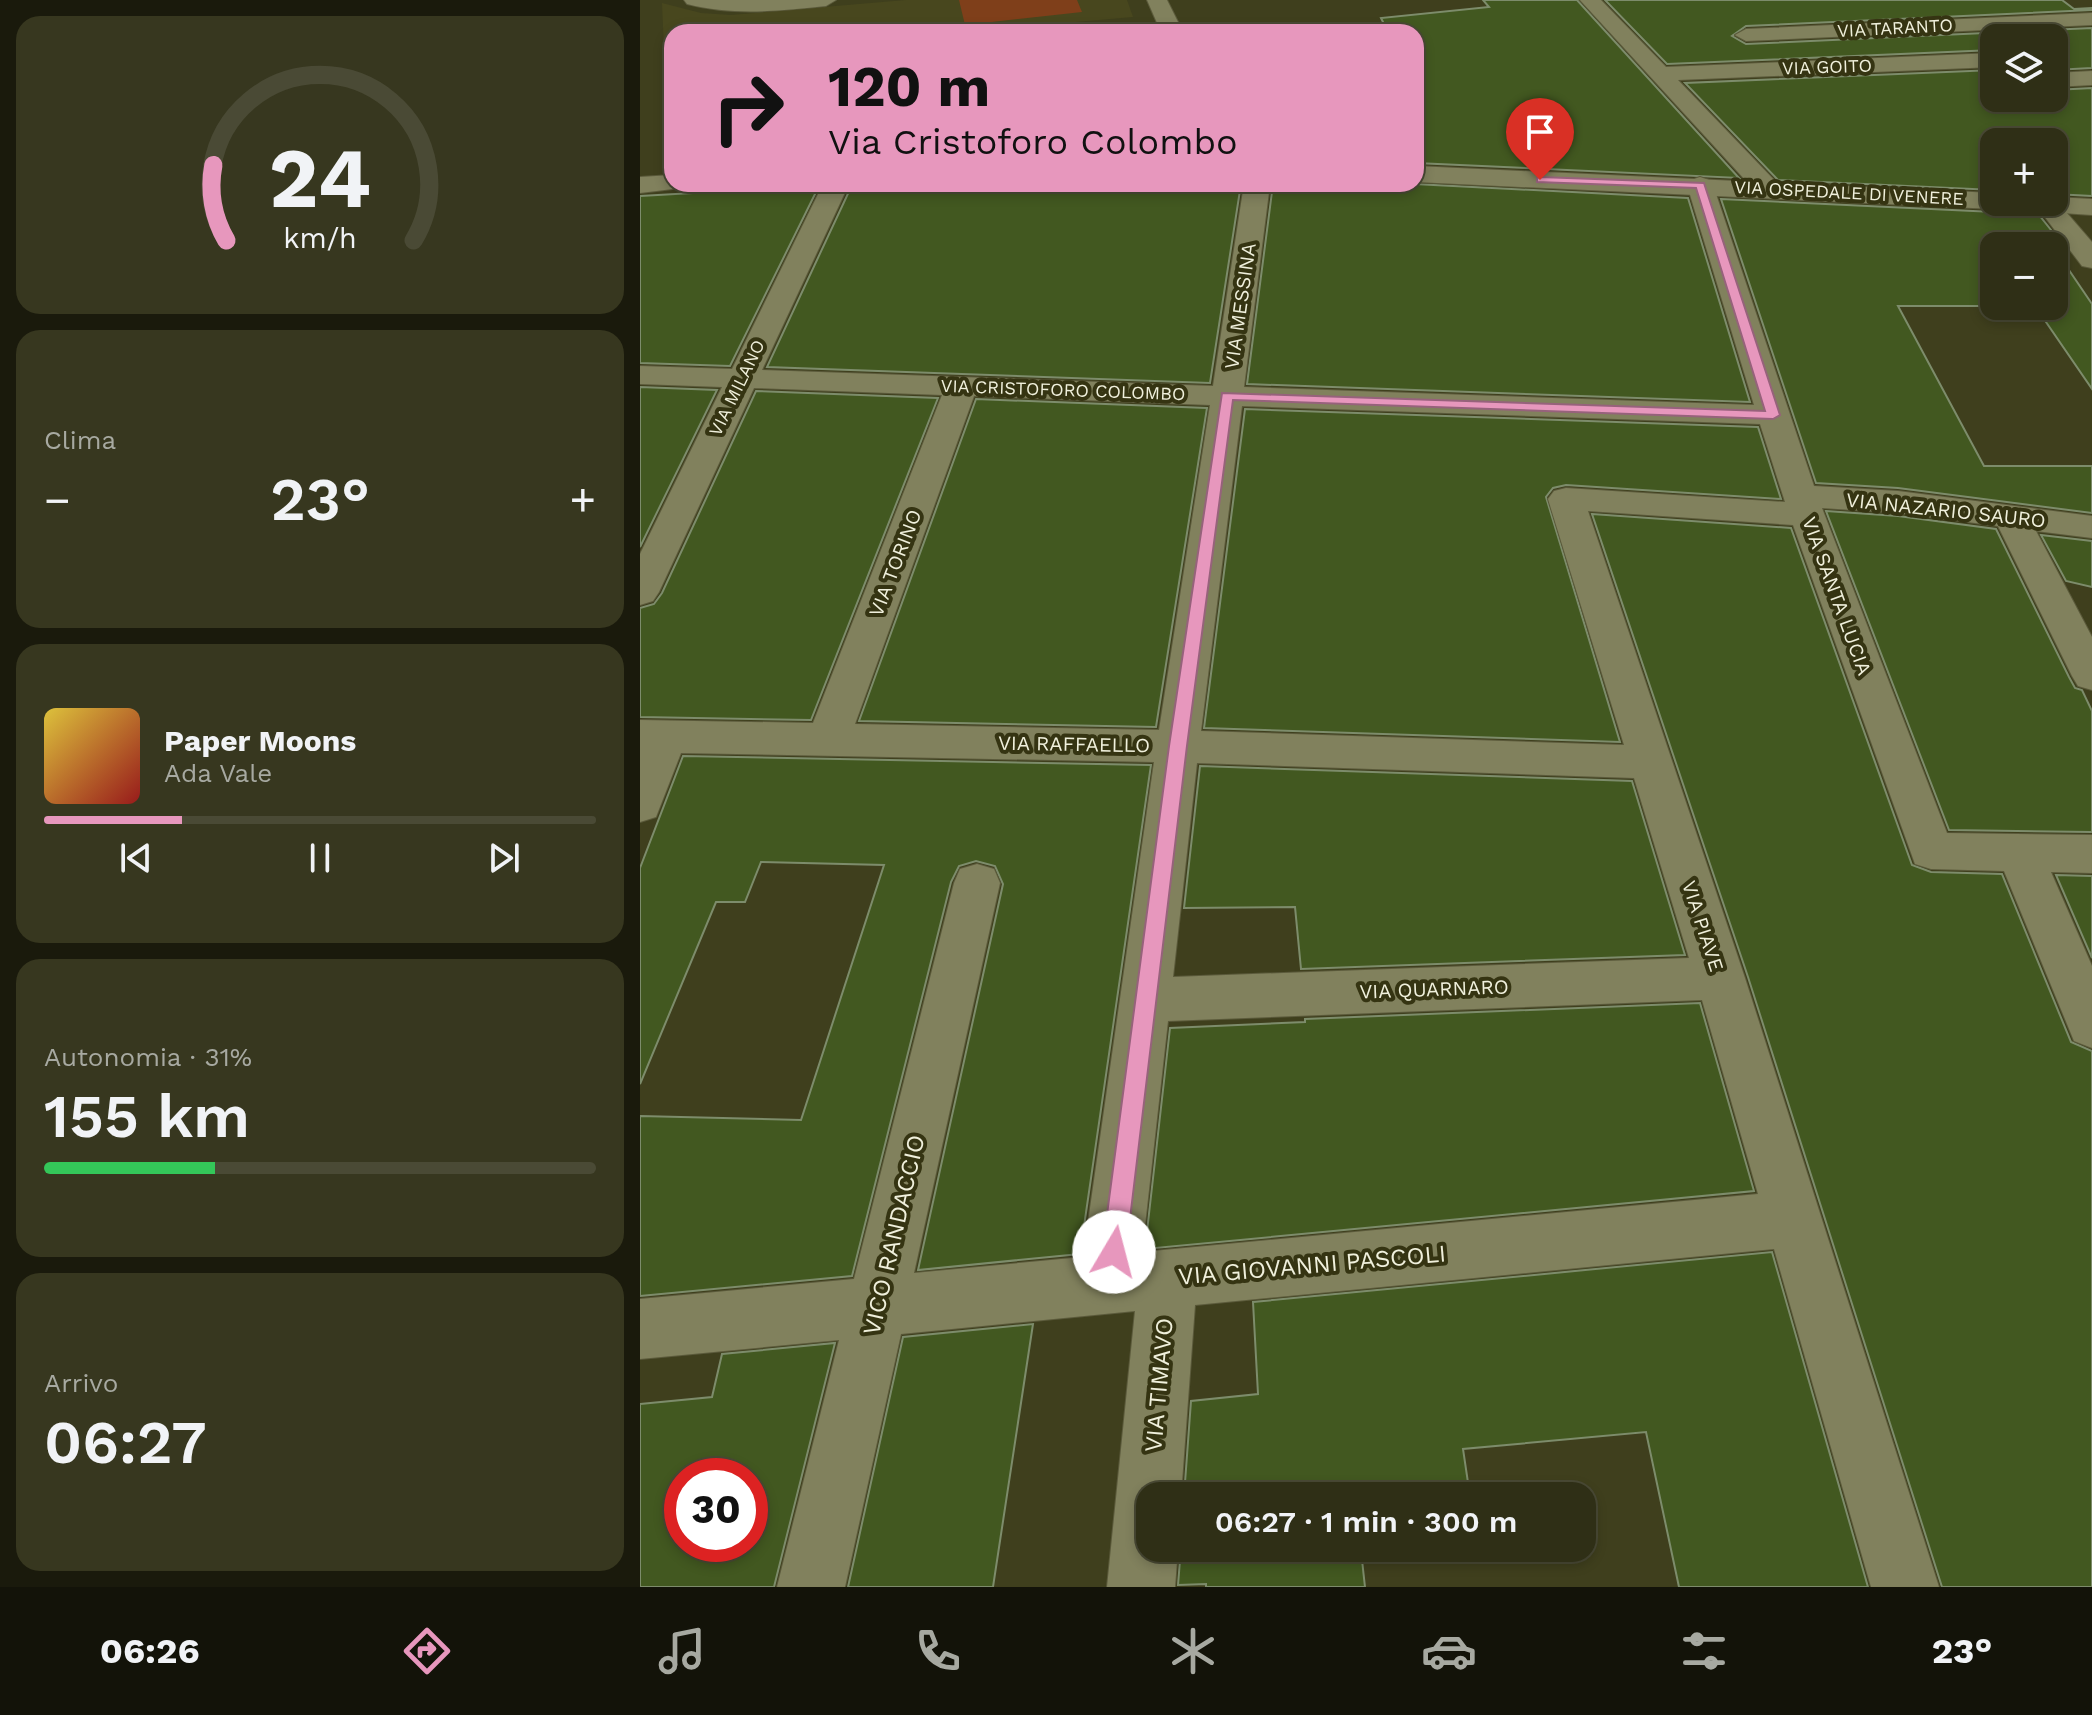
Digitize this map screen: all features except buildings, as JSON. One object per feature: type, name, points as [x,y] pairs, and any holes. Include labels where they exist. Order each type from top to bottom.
[{"type":"street","points":[[694,0],[736,6],[826,0]]},
{"type":"street","points":[[1157,0],[1168,24]]},
{"type":"street","points":[[1590,0],[1768,189]]},
{"type":"street","name":"VIA TARANTO","points":[[1746,35],[2092,19]]},
{"type":"street","name":"VIA GOITO","points":[[1660,74],[1980,61]]},
{"type":"street","points":[[2068,79],[2092,78]]},
{"type":"street","points":[[1913,86],[1980,83]]},
{"type":"street","name":"VIA OSPEDALE DI VENERE","points":[[1424,174],[1980,200]]},
{"type":"street","points":[[640,185],[664,184]]},
{"type":"street","name":"VIA SANTA LUCIA","points":[[1700,185],[1804,505],[1931,851],[2092,854]]},
{"type":"street","name":"VIA MILANO","points":[[640,592],[832,192]]},
{"type":"street","name":"VIA MESSINA","points":[[1139,1282],[1148,1000],[1178,746],[1256,192]]},
{"type":"street","points":[[2068,205],[2092,207]]},
{"type":"street","points":[[2057,216],[2092,260]]},
{"type":"street","name":"VIA CRISTOFORO COLOMBO","points":[[640,375],[1773,415]]},
{"type":"street","name":"VIA TORINO","points":[[828,740],[962,386]]},
{"type":"street","name":"VIA PIAVE","points":[[1804,505],[1566,499],[1720,978],[1905,1587]]},
{"type":"street","name":"VIA NAZARIO SAURO","points":[[1804,505],[1898,502],[2092,527]]},
{"type":"street","points":[[2011,517],[2092,676]]},
{"type":"street","points":[[640,805],[653,737]]},
{"type":"street","name":"VIA RAFFAELLO","points":[[653,737],[1178,746],[1651,762]]},
{"type":"street","points":[[2020,853],[2092,1025]]},
{"type":"street","name":"VICO RANDACCIO","points":[[811,1587],[977,883]]},
{"type":"street","name":"VIA QUARNARO","points":[[1148,1000],[1720,978]]},
{"type":"street","name":"VIA GIOVANNI PASCOLI","points":[[640,1329],[1793,1219]]},
{"type":"street","name":"VIA TIMAVO","points":[[1139,1282],[1141,1587]]},
{"type":"shaded area","points":[[906,0],[1127,0],[1133,17],[1052,24],[664,24],[664,50],[662,3],[701,13],[731,15]]},
{"type":"shaded area","points":[[959,0],[1077,0],[1082,12],[974,24],[965,24]]},
{"type":"route","points":[[1114,1252],[1178,746],[1227,395],[1773,415],[1700,185],[1540,180]]}]
